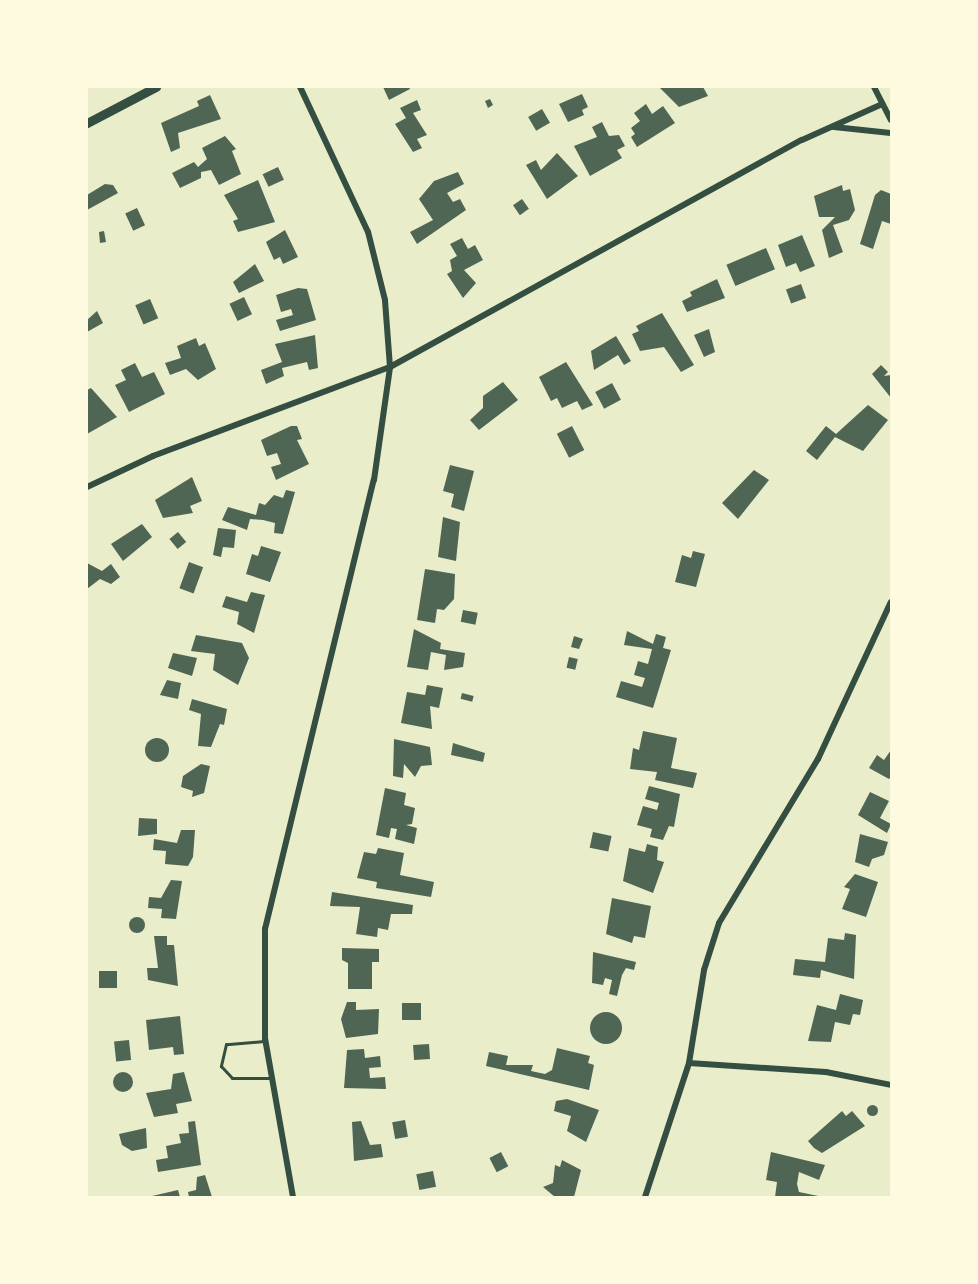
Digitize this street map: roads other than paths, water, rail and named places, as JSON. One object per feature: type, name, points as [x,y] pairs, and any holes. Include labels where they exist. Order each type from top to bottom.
[{"type":"main road","points":[[87,123],[156,87]]},
{"type":"street","points":[[292,1197],[266,1041],[262,959],[270,898],[374,480],[390,367],[385,300],[368,232],[300,87]]},
{"type":"street","points":[[874,87],[891,120]]},
{"type":"street","points":[[87,487],[153,456],[390,367],[830,127],[882,104]]},
{"type":"street","points":[[830,127],[891,133]]},
{"type":"street","points":[[645,1197],[689,1063],[704,970],[719,923],[818,759],[891,602]]},
{"type":"street","points":[[689,1063],[826,1072],[891,1084]]},
{"type":"lane","points":[[266,1041],[226,1044],[221,1066],[232,1078],[272,1078]]}]
